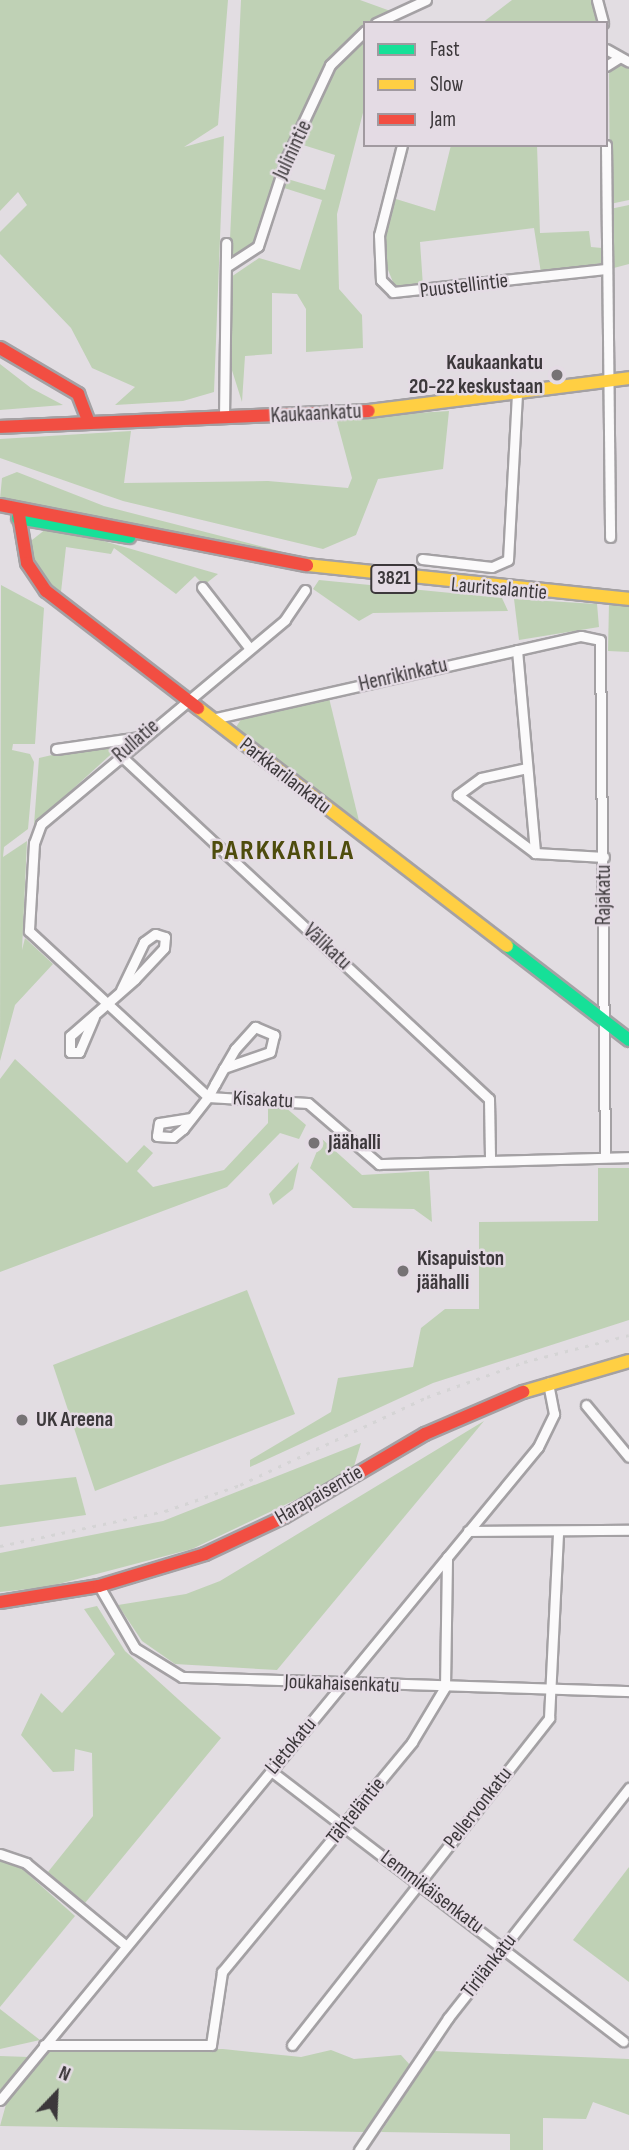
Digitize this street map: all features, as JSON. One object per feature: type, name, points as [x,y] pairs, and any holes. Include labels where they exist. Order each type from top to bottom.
[{"type":"street","points":[[380,21],[426,0]]},
{"type":"street","points":[[597,0],[602,21]]},
{"type":"street","name":"Julinintie","points":[[226,267],[258,246],[287,157],[330,65],[363,33]]},
{"type":"street","points":[[608,50],[629,62]]},
{"type":"street","points":[[608,65],[618,58]]},
{"type":"street","name":"Puustellintie","points":[[401,147],[379,235],[381,280],[393,292],[606,269]]},
{"type":"street","points":[[606,147],[606,269],[611,382],[610,537]]},
{"type":"street","points":[[225,418],[226,243]]},
{"type":"street","points":[[0,348],[79,394],[89,422]]},
{"type":"street","name":"Kaukaankatu","points":[[0,427],[225,418],[517,396],[629,378]]},
{"type":"street","points":[[422,559],[492,567],[508,560],[517,396]]},
{"type":"street","name":"Lauritsalantie","points":[[0,505],[18,513],[391,579],[629,599]]},
{"type":"street","name":"Lauritsalantie","points":[[0,515],[18,513]]},
{"type":"street","name":"Parkkarilankatu","points":[[18,513],[36,581],[603,1023],[629,1040]]},
{"type":"street","points":[[202,587],[248,646]]},
{"type":"street","name":"Rullatie","points":[[27,924],[41,824],[120,755],[137,735],[248,646],[285,620],[305,590]]},
{"type":"street","name":"Henrikinkatu","points":[[212,719],[517,650],[595,636]]},
{"type":"street","name":"Rajakatu","points":[[595,636],[604,649],[605,1157]]},
{"type":"street","points":[[517,650],[535,853]]},
{"type":"street","points":[[56,749],[137,735]]},
{"type":"street","name":"Välikatu","points":[[120,755],[486,1097],[490,1158]]},
{"type":"street","points":[[527,768],[481,778],[458,795],[535,853],[604,857]]},
{"type":"street","name":"Kisakatu","points":[[27,924],[33,937],[208,1097],[308,1103],[379,1164],[490,1158],[629,1157]]},
{"type":"street","points":[[94,1017],[164,948],[165,937],[155,934],[144,942],[121,990]]},
{"type":"street","points":[[191,1118],[208,1097],[224,1068],[255,1027],[274,1035],[270,1052],[224,1068]]},
{"type":"street","name":"Harapaisentie","points":[[0,1602],[99,1586],[159,1571],[246,1536],[425,1434],[548,1383],[629,1361]]},
{"type":"street","name":"Lietokatu","points":[[0,2099],[548,1432],[555,1407],[548,1383]]},
{"type":"street","points":[[586,1405],[629,1457]]},
{"type":"street","points":[[468,1531],[629,1530]]},
{"type":"street","name":"Pellervonkatu","points":[[292,2045],[549,1718],[558,1532]]},
{"type":"street","points":[[445,1687],[447,1557]]},
{"type":"street","name":"Joukahaisenkatu","points":[[99,1586],[135,1648],[182,1678],[342,1685],[629,1691]]},
{"type":"street","name":"Tähteläntie","points":[[44,2045],[211,2045],[222,1972],[412,1742],[445,1687]]},
{"type":"street","name":"Lemmikäisenkatu","points":[[271,1771],[504,1947],[623,2041]]},
{"type":"street","name":"Tirilänkatu","points":[[359,2150],[504,1947],[629,1788]]},
{"type":"street","points":[[0,1854],[26,1863],[125,1945]]},
{"type":"green space","points":[[0,0],[228,0],[218,125],[184,147],[224,136],[214,392],[183,401],[115,405],[135,387],[92,368],[71,328],[0,254],[0,232],[27,205],[18,192],[0,211]]},
{"type":"green space","points":[[241,0],[360,0],[396,13],[363,21],[363,25],[327,63],[275,179],[256,245],[229,261]]},
{"type":"green space","points":[[512,0],[591,0],[599,21],[485,21]]},
{"type":"green space","points":[[363,37],[363,113],[337,214],[339,289],[362,315],[363,348],[306,352],[306,309],[297,294],[272,293],[272,354],[245,356],[242,402],[230,364],[231,277],[259,258],[300,270],[322,200],[281,187],[284,178],[325,190],[335,155],[300,144],[338,60]]},
{"type":"green space","points":[[617,63],[629,64],[629,200],[610,204],[609,67]]},
{"type":"green space","points":[[451,147],[537,147],[540,233],[589,231],[591,247],[602,248],[602,263],[541,273],[534,228],[420,242],[423,286],[395,287],[384,260],[384,233],[396,199],[435,211]]},
{"type":"green space","points":[[629,205],[629,264],[610,269],[610,209]]},
{"type":"green space","points":[[0,364],[31,388],[63,405],[0,410]]},
{"type":"green space","points":[[449,411],[443,469],[378,479],[356,535],[323,549],[123,501],[0,458],[0,439],[131,431],[124,483],[268,481],[348,488],[352,478],[336,418]]},
{"type":"green space","points":[[17,472],[104,506],[291,554],[0,499],[2,478]]},
{"type":"green space","points":[[46,529],[107,539],[100,540],[218,574],[204,585],[195,576],[176,594],[114,548],[111,554],[66,547],[61,592],[44,582],[32,556],[32,540]]},
{"type":"green space","points":[[319,580],[502,598],[508,611],[373,613],[359,621],[313,589]]},
{"type":"green space","points":[[1,585],[44,608],[35,744],[13,744],[12,750],[30,754],[34,762],[28,829],[4,847],[3,857],[27,841],[22,950],[25,938],[53,964],[15,1005],[0,1061]]},
{"type":"green space","points":[[514,599],[597,604],[599,627],[519,640]]},
{"type":"green space","points":[[609,603],[629,605],[629,652],[608,651]]},
{"type":"green space","points":[[329,698],[359,821],[234,730],[242,718]]},
{"type":"green space","points":[[130,737],[42,817],[34,825],[39,758]]},
{"type":"green space","points":[[15,1059],[127,1163],[144,1145],[153,1153],[137,1171],[153,1187],[224,1170],[268,1123],[268,1106],[285,1107],[306,1125],[299,1139],[280,1133],[227,1187],[0,1272],[0,1079]]},
{"type":"green space","points":[[322,1139],[362,1175],[429,1171],[432,1222],[414,1209],[353,1208],[310,1168]]},
{"type":"green space","points":[[299,1162],[293,1189],[273,1205],[269,1194]]},
{"type":"green space","points":[[598,1168],[629,1168],[629,1320],[433,1383],[250,1467],[250,1460],[331,1412],[338,1378],[413,1367],[421,1328],[445,1309],[479,1309],[479,1222],[598,1221]]},
{"type":"green space","points":[[247,1290],[295,1414],[95,1491],[53,1365]]},
{"type":"green space","points":[[484,1421],[277,1670],[175,1664],[142,1641],[118,1605],[186,1594],[220,1581]]},
{"type":"green space","points":[[361,1443],[352,1473],[192,1549],[47,1587],[0,1592],[0,1553],[163,1521]]},
{"type":"green space","points":[[76,1477],[86,1515],[0,1527],[0,1485]]},
{"type":"green space","points":[[97,1606],[125,1651],[221,1738],[85,1903],[48,1872],[93,1816],[92,1753],[75,1749],[74,1771],[53,1772],[21,1735],[41,1693],[62,1713],[115,1654],[84,1609]]},
{"type":"green space","points":[[0,1861],[20,1867],[75,1916],[0,2007]]},
{"type":"green space","points":[[629,1867],[629,1982],[573,1940]]},
{"type":"green space","points":[[0,2009],[40,2040],[0,2049]]},
{"type":"green space","points":[[223,2049],[301,2057],[331,2050],[354,2059],[401,2055],[411,2066],[365,2132],[0,2126],[8,2097],[45,2052]]},
{"type":"green space","points":[[433,2051],[629,2059],[629,2115],[593,2102],[586,2119],[543,2118],[543,2150],[510,2150],[510,2134],[381,2132]]},
{"type":"green space","points":[[0,2056],[29,2057],[0,2090]]},
{"type":"railway","points":[[0,1546],[165,1511],[240,1485],[427,1397],[524,1362],[629,1335]]},
{"type":"traffic: fast","points":[[18,518],[129,537]]},
{"type":"traffic: fast","points":[[507,946],[629,1040]]},
{"type":"traffic: slow","points":[[369,411],[629,378]]},
{"type":"traffic: slow","points":[[307,565],[629,599]]},
{"type":"traffic: slow","points":[[198,708],[507,946]]},
{"type":"traffic: slow","points":[[523,1392],[629,1361]]},
{"type":"traffic: jam","points":[[0,348],[78,394],[89,423]]},
{"type":"traffic: jam","points":[[0,427],[369,411]]},
{"type":"traffic: jam","points":[[0,505],[307,565]]},
{"type":"traffic: jam","points":[[18,509],[27,563],[46,591],[198,708]]},
{"type":"traffic: jam","points":[[0,1602],[99,1586],[205,1554],[284,1517],[425,1434],[523,1392]]},
{"type":"place","name":"Kaukaankatu 20-22 keskustaan","points":[[557,375]]},
{"type":"place","name":"Jäähalli","points":[[314,1143]]},
{"type":"place","name":"Kisapuiston jäähalli","points":[[403,1271]]},
{"type":"place","name":"UK Areena","points":[[22,1420]]},
{"type":"district","name":"PARKKARILA","points":[[283,851]]}]
